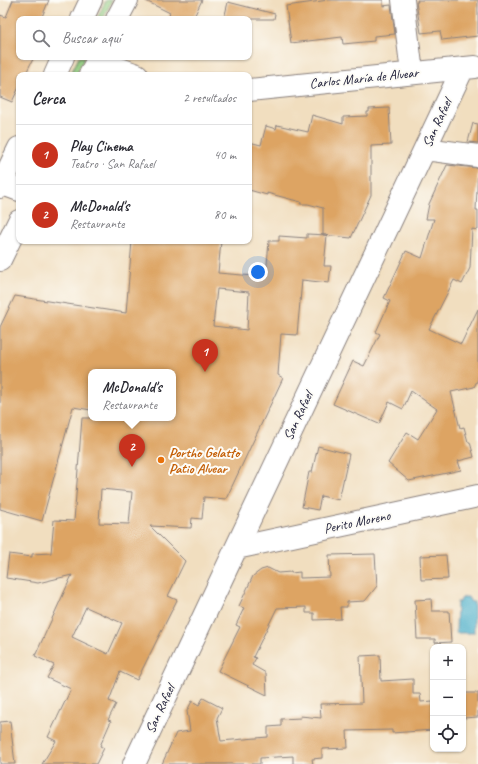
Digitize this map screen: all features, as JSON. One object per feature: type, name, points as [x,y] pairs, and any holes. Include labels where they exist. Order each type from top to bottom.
[{"type":"street","points":[[83,16],[91,0]]},
{"type":"street","points":[[118,16],[126,0]]},
{"type":"street","points":[[403,0],[412,73]]},
{"type":"street","points":[[56,72],[62,60]]},
{"type":"street","points":[[95,64],[126,72]]},
{"type":"street","name":"Carlos María de Alvear","points":[[252,90],[471,67]]},
{"type":"street","name":"San Rafael","points":[[134,764],[425,149],[471,67]]},
{"type":"street","points":[[425,149],[478,156]]},
{"type":"street","points":[[5,186],[16,156]]},
{"type":"street","points":[[0,260],[16,227]]},
{"type":"street","name":"Perito Moreno","points":[[236,548],[478,496]]},
{"type":"green space","points":[[106,0],[112,0],[104,16],[98,16]]},
{"type":"green space","points":[[78,60],[84,60],[78,72],[72,72]]},
{"type":"water","points":[[464,597],[468,597],[471,602],[474,602],[474,633],[456,633],[457,602],[460,602]]},
{"type":"building","points":[[13,0],[49,0],[42,16],[16,16],[16,60],[32,60],[26,72],[16,72],[16,93],[12,102],[0,97],[0,15],[6,17]]},
{"type":"building","points":[[144,0],[202,0],[194,16],[169,16],[170,13]]},
{"type":"building","points":[[328,0],[383,0],[383,6],[391,5],[395,34],[374,36],[374,41],[343,44],[342,37],[291,43],[286,6]]},
{"type":"building","points":[[417,0],[478,0],[478,36],[442,40],[440,31],[421,33],[416,2],[418,2]]},
{"type":"building","points":[[228,2],[275,14],[274,19],[252,19],[252,16],[225,16]]},
{"type":"building","points":[[389,108],[391,145],[371,146],[371,195],[351,238],[323,235],[323,208],[308,204],[300,204],[301,202],[267,193],[267,195],[252,191],[252,143],[261,145],[266,126],[276,129],[277,125],[308,132],[312,115],[343,124],[343,117],[367,116],[369,109]]},
{"type":"building","points":[[473,123],[478,124],[478,143],[468,142]]},
{"type":"building","points":[[447,165],[478,168],[476,210],[478,210],[478,230],[472,229],[470,268],[462,284],[454,280],[429,329],[461,344],[478,309],[478,379],[474,387],[451,392],[460,428],[464,427],[474,457],[458,461],[461,470],[409,481],[388,463],[407,432],[418,439],[437,409],[411,391],[403,409],[389,402],[379,424],[333,404],[353,361],[364,366],[380,334],[376,332],[390,301],[384,298],[406,251],[422,258],[434,219],[426,219],[429,204]]},
{"type":"building","points":[[307,234],[327,235],[324,266],[331,266],[329,283],[302,280],[297,335],[281,334],[278,375],[283,378],[226,499],[204,497],[202,519],[192,518],[191,528],[150,526],[185,561],[168,596],[177,600],[137,680],[120,672],[109,701],[116,704],[108,720],[111,721],[100,746],[104,748],[96,764],[42,764],[56,741],[48,737],[71,689],[47,678],[54,665],[35,656],[72,575],[38,583],[6,578],[9,554],[32,557],[32,554],[51,553],[54,520],[74,521],[82,418],[88,418],[88,421],[176,421],[176,369],[88,369],[88,410],[73,407],[42,521],[0,509],[0,327],[15,296],[126,313],[132,244],[221,244],[218,273],[266,277],[269,241],[279,241],[279,236],[307,238]],"holes":[[[217,289],[249,292],[247,330],[213,326]],[[101,489],[132,492],[129,524],[99,523]],[[86,607],[122,623],[108,654],[72,637]]]},
{"type":"building","points":[[318,446],[349,454],[339,500],[321,496],[318,510],[302,507],[309,472],[312,472]]},
{"type":"building","points":[[375,554],[377,586],[365,601],[347,602],[347,607],[340,607],[341,619],[314,620],[314,613],[306,613],[306,607],[277,608],[253,657],[256,658],[252,665],[266,673],[267,695],[218,671],[240,627],[236,625],[244,608],[239,606],[253,576],[261,570],[268,568],[278,573],[300,572],[300,578],[330,577],[329,555]]},
{"type":"building","points":[[446,555],[448,579],[421,580],[420,556]]},
{"type":"building","points":[[431,599],[432,611],[449,611],[451,642],[435,643],[435,639],[417,639],[415,600]]},
{"type":"building","points":[[380,655],[381,681],[413,679],[413,694],[420,694],[421,702],[430,701],[430,730],[392,733],[392,730],[347,731],[348,748],[322,749],[322,758],[312,759],[313,764],[293,764],[293,756],[260,758],[260,764],[162,764],[176,733],[190,731],[187,711],[192,701],[199,705],[203,698],[222,708],[217,718],[221,741],[268,737],[268,727],[281,726],[281,719],[301,718],[300,716],[321,718],[320,704],[362,703],[360,656]]},
{"type":"building","points":[[466,693],[478,693],[478,717],[466,718]]},
{"type":"building","points":[[10,721],[15,764],[0,764],[0,722]]},
{"type":"place","name":"Play Cinema","points":[[205,372]]},
{"type":"place","name":"Portho Gelatto Patio Alvear","points":[[161,460]]},
{"type":"place","name":"McDonald's","points":[[132,467]]}]
